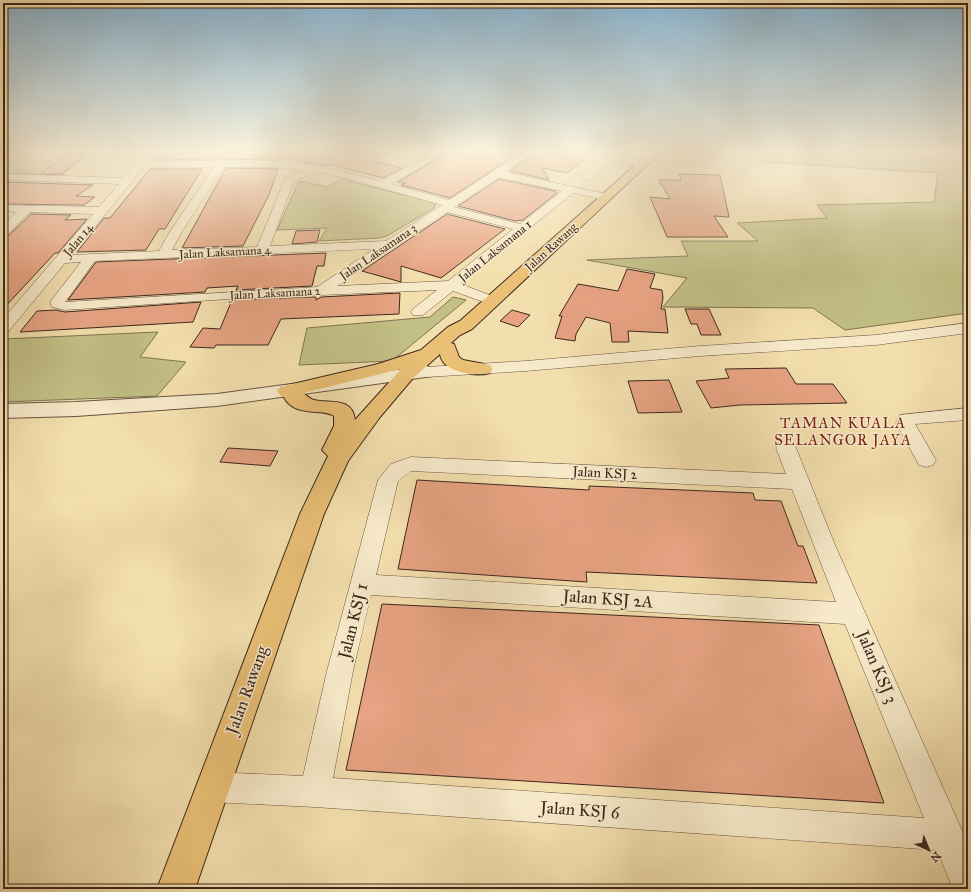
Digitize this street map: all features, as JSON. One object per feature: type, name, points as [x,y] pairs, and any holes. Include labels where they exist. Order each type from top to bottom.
[{"type":"main road","name":"Jalan Rawang","points":[[176,889],[321,492],[344,469],[390,411],[415,372],[454,332],[462,328],[612,192]]},
{"type":"main road","name":"Jalan Rawang","points":[[415,372],[448,348],[462,334],[462,328]]},
{"type":"main road","points":[[448,348],[450,360],[458,365],[483,369]]},
{"type":"main road","points":[[290,394],[383,368],[415,372]]},
{"type":"main road","points":[[290,394],[308,405],[334,407],[344,414],[346,420],[319,479],[321,492]]},
{"type":"street","name":"Jalan 14","points":[[3,329],[117,192]]},
{"type":"street","points":[[164,255],[175,233],[203,192]]},
{"type":"street","points":[[262,250],[285,192]]},
{"type":"street","points":[[402,192],[522,228]]},
{"type":"street","name":"Jalan Laksamana 3","points":[[320,291],[469,192]]},
{"type":"street","name":"Jalan Laksamana 1","points":[[418,312],[568,192]]},
{"type":"street","points":[[582,192],[606,197]]},
{"type":"street","points":[[3,208],[102,211]]},
{"type":"street","points":[[3,232],[27,209]]},
{"type":"street","name":"Jalan Laksamana 4","points":[[61,259],[389,245]]},
{"type":"street","name":"Jalan Laksamana 2","points":[[91,258],[57,302],[59,306],[451,285],[492,301]]},
{"type":"street","points":[[3,411],[76,409],[224,400],[290,394],[415,372],[457,376],[483,369],[708,350],[876,340],[968,328]]},
{"type":"street","points":[[926,460],[905,423],[906,419],[968,414]]},
{"type":"street","name":"Jalan KSJ 3","points":[[786,448],[968,885]]},
{"type":"street","name":"Jalan KSJ 2","points":[[411,464],[799,482]]},
{"type":"street","name":"Jalan KSJ 1","points":[[314,792],[340,671],[388,480],[397,470],[411,464]]},
{"type":"street","name":"Jalan KSJ 2A","points":[[362,584],[854,614]]},
{"type":"street","name":"Jalan KSJ 6","points":[[212,787],[314,792],[948,835]]},
{"type":"shaded area","points":[[294,192],[391,192],[436,203],[434,208],[387,236],[380,238],[319,241],[327,228],[277,230]]},
{"type":"shaded area","points":[[935,192],[968,192],[968,313],[845,330],[813,308],[663,307],[687,278],[587,260],[688,256],[681,241],[758,241],[737,223],[827,218],[817,205],[934,202]]},
{"type":"shaded area","points":[[453,297],[466,300],[392,361],[299,365],[307,328],[430,317]]},
{"type":"shaded area","points":[[158,332],[140,357],[186,362],[157,396],[3,402],[4,339]]},
{"type":"building","points":[[3,192],[83,192],[76,196],[95,197],[84,205],[3,204]]},
{"type":"building","points":[[132,192],[188,192],[165,229],[159,229],[146,250],[77,252],[104,218],[110,218]]},
{"type":"building","points":[[213,192],[270,192],[243,246],[182,248]]},
{"type":"building","points":[[426,192],[460,192],[450,198]]},
{"type":"building","points":[[480,192],[556,192],[557,193],[523,220],[515,221],[458,206]]},
{"type":"building","points":[[666,192],[724,192],[729,217],[714,216],[728,237],[667,237],[650,197],[670,199]]},
{"type":"building","points":[[31,214],[71,215],[65,220],[87,219],[58,253],[55,253],[3,309],[3,237],[8,236]]},
{"type":"building","points":[[447,214],[505,229],[441,278],[401,266],[401,282],[362,271]]},
{"type":"building","points":[[320,230],[317,242],[292,244],[296,231]]},
{"type":"building","points":[[326,253],[324,266],[317,266],[312,286],[236,290],[238,286],[207,288],[205,292],[68,300],[96,262]]},
{"type":"building","points":[[627,269],[655,274],[650,288],[662,290],[663,298],[661,309],[665,309],[668,333],[628,331],[629,342],[612,342],[610,323],[586,317],[576,334],[575,341],[555,338],[562,316],[559,316],[578,284],[618,291]]},
{"type":"building","points":[[400,293],[399,314],[281,319],[268,345],[216,345],[214,348],[190,347],[203,328],[220,329],[232,300],[316,297],[316,300],[321,297]]},
{"type":"building","points":[[201,302],[193,322],[20,332],[37,311],[56,310],[65,312]]},
{"type":"building","points":[[685,309],[709,309],[721,335],[701,335],[697,324],[691,324]]},
{"type":"building","points":[[512,310],[530,315],[518,327],[500,321]]},
{"type":"building","points":[[786,368],[796,384],[833,384],[847,403],[740,405],[711,408],[696,381],[729,378],[725,369]]},
{"type":"building","points":[[669,380],[682,412],[638,413],[628,381]]},
{"type":"building","points":[[228,448],[278,451],[270,466],[220,462]]},
{"type":"building","points":[[417,480],[589,490],[589,486],[753,493],[755,500],[781,501],[798,546],[803,546],[817,583],[586,572],[587,582],[398,569]]},
{"type":"building","points":[[382,604],[819,625],[884,803],[346,770]]},
{"type":"district","name":"TAMAN KUALA SELANGOR JAYA","points":[[843,432]]}]
